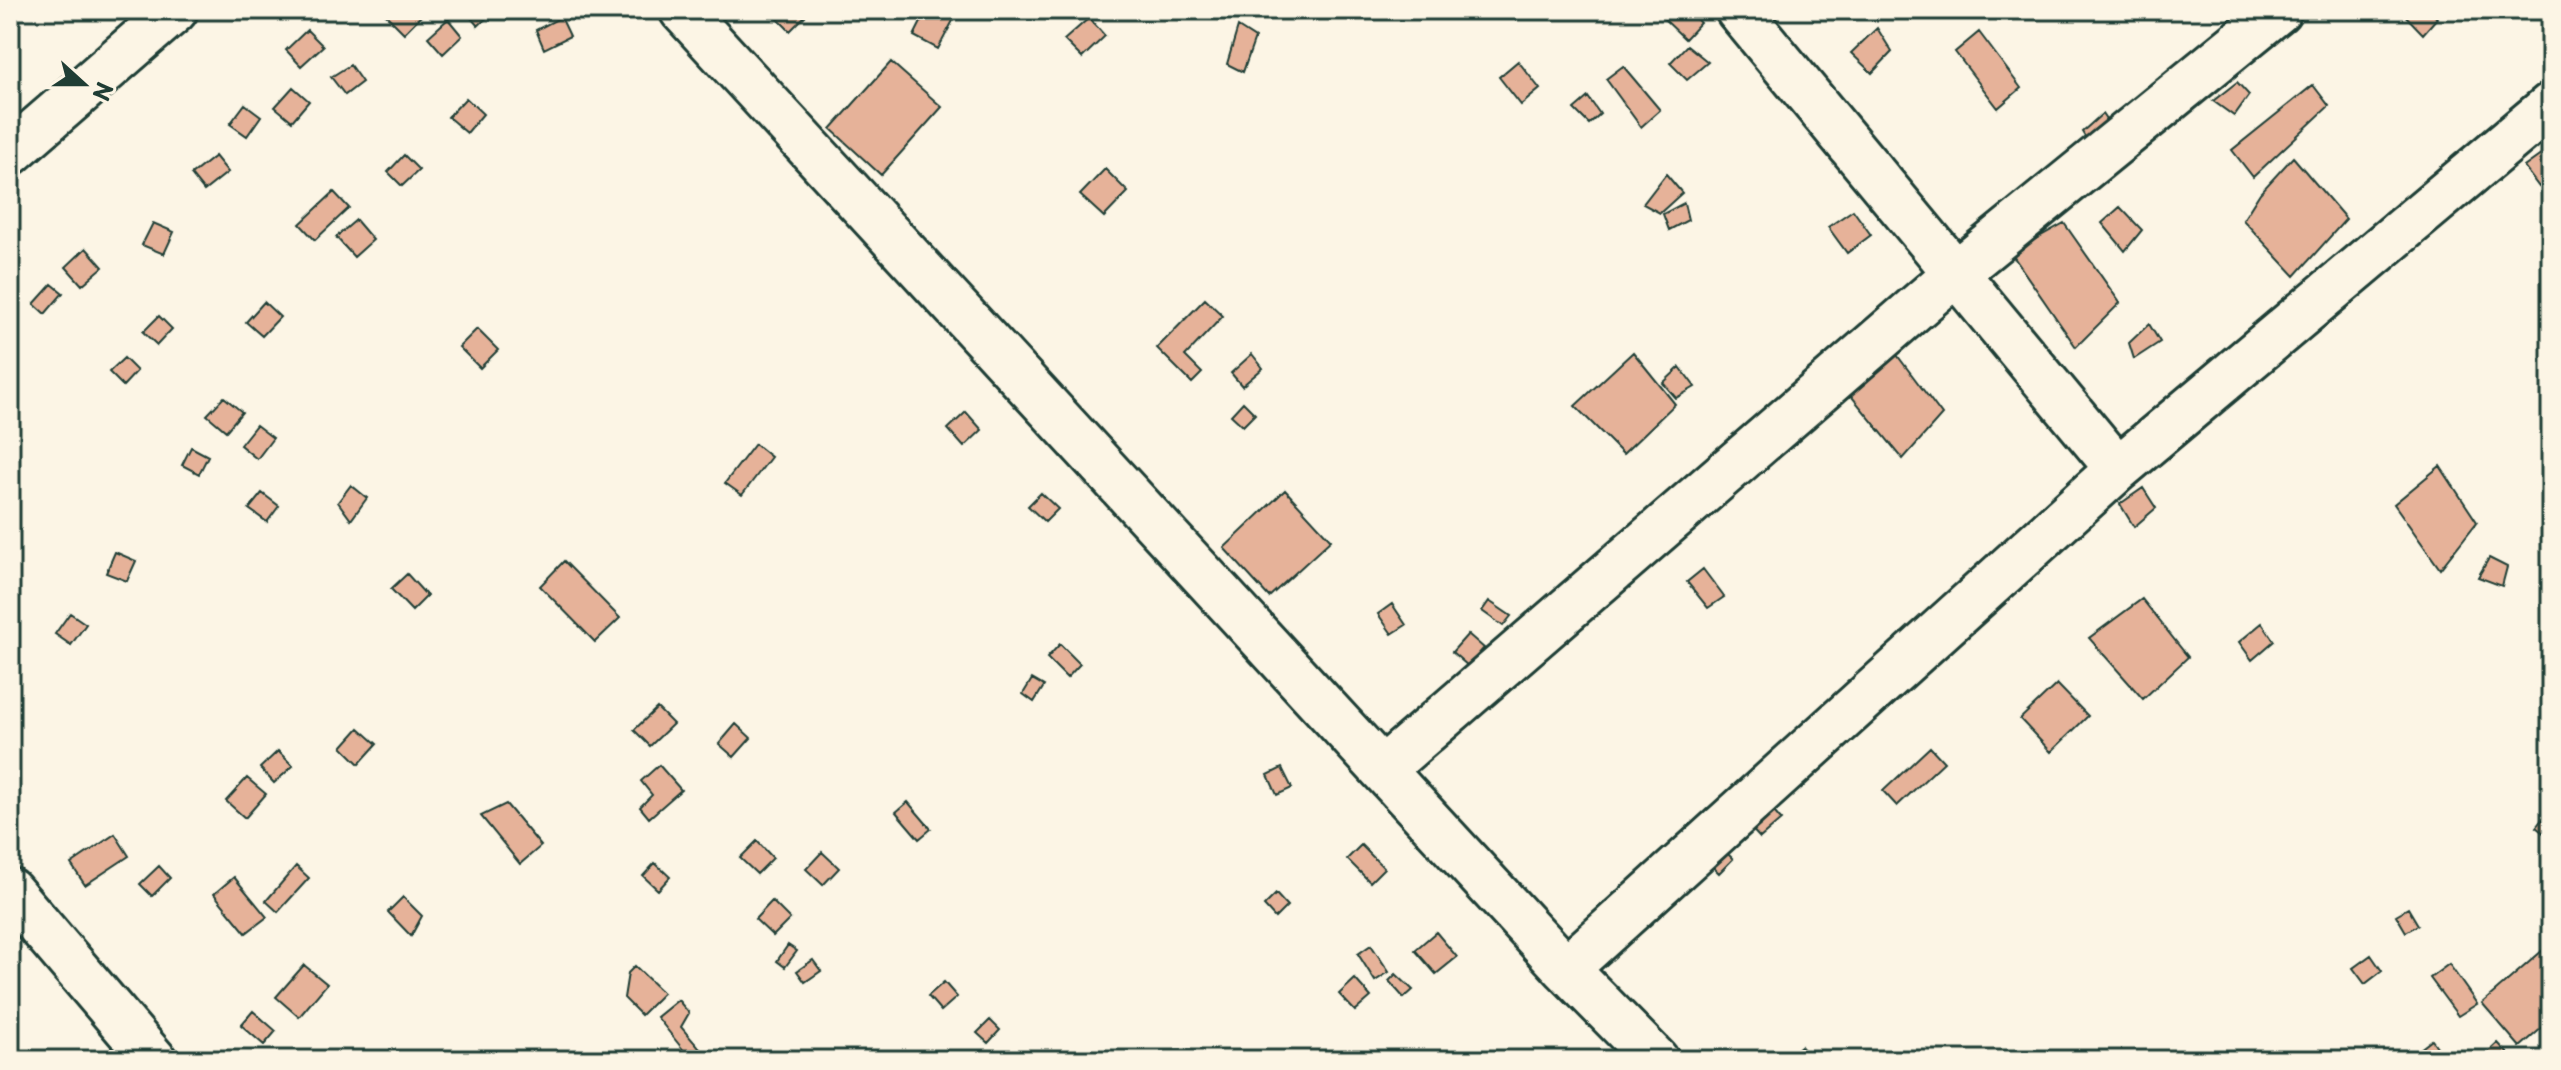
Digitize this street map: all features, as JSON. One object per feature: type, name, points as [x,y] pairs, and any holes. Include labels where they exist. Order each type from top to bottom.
[{"type":"street","points":[[10,153],[175,10]]},
{"type":"street","points":[[682,10],[1566,969],[1656,1060]]},
{"type":"street","points":[[1738,10],[2118,469]]},
{"type":"street","points":[[1383,769],[1956,273],[2279,10]]},
{"type":"street","points":[[1566,969],[2118,469],[2549,111]]},
{"type":"street","points":[[10,891],[154,1060]]},
{"type":"building","points":[[391,10],[418,10],[422,15],[404,33],[386,15]]},
{"type":"building","points":[[464,10],[495,10],[478,26]]},
{"type":"building","points":[[769,10],[811,10],[790,31]]},
{"type":"building","points":[[927,10],[947,10],[956,15],[938,49],[914,36]]},
{"type":"building","points":[[1670,10],[1689,10],[1700,23],[1685,39],[1663,18]]},
{"type":"building","points":[[2400,10],[2429,10],[2437,18],[2423,34]]},
{"type":"building","points":[[561,17],[570,36],[544,49],[536,30]]},
{"type":"building","points":[[1089,18],[1105,36],[1082,58],[1064,40]]},
{"type":"building","points":[[448,19],[462,36],[443,54],[428,37]]},
{"type":"building","points":[[1238,27],[1255,38],[1243,72],[1227,64]]},
{"type":"building","points":[[1877,28],[1892,52],[1872,73],[1851,53]]},
{"type":"building","points":[[307,30],[323,46],[301,66],[286,50]]},
{"type":"building","points":[[1979,32],[2021,88],[1998,108],[1955,52]]},
{"type":"building","points":[[1687,45],[1708,62],[1687,80],[1670,63]]},
{"type":"building","points":[[1518,61],[1540,89],[1521,105],[1499,77]]},
{"type":"building","points":[[891,62],[942,107],[881,175],[831,129]]},
{"type":"building","points":[[350,65],[362,82],[345,95],[331,77]]},
{"type":"building","points":[[1623,66],[1660,110],[1641,127],[1606,79]]},
{"type":"building","points":[[2237,82],[2249,95],[2234,116],[2213,101]]},
{"type":"building","points":[[2313,85],[2329,106],[2253,177],[2232,150]]},
{"type":"building","points":[[293,87],[309,101],[292,121],[275,107]]},
{"type":"building","points":[[1588,97],[1600,114],[1589,124],[1574,109]]},
{"type":"building","points":[[466,98],[483,114],[467,133],[448,117]]},
{"type":"building","points":[[245,104],[261,116],[247,136],[230,124]]},
{"type":"building","points":[[2102,114],[2114,132],[2095,153],[2082,132]]},
{"type":"building","points":[[2549,149],[2551,178],[2539,187],[2524,167]]},
{"type":"building","points":[[404,155],[419,170],[402,186],[388,172]]},
{"type":"building","points":[[215,156],[228,172],[204,191],[191,175]]},
{"type":"building","points":[[2293,157],[2346,219],[2295,276],[2243,220],[2260,193]]},
{"type":"building","points":[[1105,169],[1128,192],[1104,217],[1080,195]]},
{"type":"building","points":[[1666,174],[1682,193],[1660,213],[1643,204]]},
{"type":"building","points":[[334,192],[349,208],[315,240],[300,224]]},
{"type":"building","points":[[1684,203],[1688,220],[1669,230],[1663,214]]},
{"type":"building","points":[[2120,207],[2142,230],[2125,251],[2102,223]]},
{"type":"building","points":[[1853,210],[1871,235],[1847,253],[1828,227]]},
{"type":"building","points":[[356,220],[373,240],[354,257],[336,237]]},
{"type":"building","points":[[153,223],[174,232],[164,254],[142,245]]},
{"type":"building","points":[[2064,223],[2120,303],[2076,347],[2011,253]]},
{"type":"building","points":[[86,248],[103,267],[82,285],[66,267]]},
{"type":"building","points":[[52,284],[63,293],[45,314],[34,304]]},
{"type":"building","points":[[1205,299],[1223,316],[1185,356],[1202,373],[1192,383],[1157,348]]},
{"type":"building","points":[[264,302],[280,317],[262,336],[246,322]]},
{"type":"building","points":[[159,316],[172,329],[157,345],[143,332]]},
{"type":"building","points":[[2149,324],[2160,342],[2134,359],[2129,343]]},
{"type":"building","points":[[477,329],[498,350],[480,368],[459,347]]},
{"type":"building","points":[[1888,343],[1942,415],[1903,459],[1838,380]]},
{"type":"building","points":[[1633,352],[1675,404],[1623,454],[1575,406]]},
{"type":"building","points":[[1252,354],[1263,368],[1242,386],[1231,373]]},
{"type":"building","points":[[124,358],[137,371],[123,386],[109,372]]},
{"type":"building","points":[[1680,367],[1695,387],[1676,398],[1663,383]]},
{"type":"building","points":[[224,397],[242,412],[226,431],[207,415]]},
{"type":"building","points":[[1243,402],[1255,414],[1243,426],[1231,415]]},
{"type":"building","points":[[966,412],[982,430],[964,447],[948,429]]},
{"type":"building","points":[[256,425],[273,438],[257,459],[240,445]]},
{"type":"building","points":[[755,444],[771,457],[742,495],[725,483]]},
{"type":"building","points":[[191,447],[208,456],[199,474],[182,465]]},
{"type":"building","points":[[2440,466],[2477,522],[2440,569],[2394,504]]},
{"type":"building","points":[[351,485],[367,498],[351,520],[338,502]]},
{"type":"building","points":[[2143,488],[2156,508],[2134,527],[2120,504]]},
{"type":"building","points":[[1285,490],[1331,540],[1269,597],[1224,548]]},
{"type":"building","points":[[262,493],[279,506],[267,522],[249,509]]},
{"type":"building","points":[[1041,493],[1058,509],[1045,522],[1028,506]]},
{"type":"building","points":[[115,552],[136,561],[127,581],[106,573]]},
{"type":"building","points":[[2489,558],[2507,567],[2502,586],[2478,577]]},
{"type":"building","points":[[564,561],[620,618],[595,642],[540,586]]},
{"type":"building","points":[[1703,569],[1724,597],[1708,608],[1687,582]]},
{"type":"building","points":[[407,574],[427,596],[412,611],[391,589]]},
{"type":"building","points":[[2142,599],[2188,657],[2143,699],[2089,638]]},
{"type":"building","points":[[1489,601],[1511,616],[1503,626],[1482,611]]},
{"type":"building","points":[[1392,604],[1406,625],[1392,634],[1378,614]]},
{"type":"building","points":[[70,613],[86,624],[71,645],[55,634]]},
{"type":"building","points":[[2262,623],[2274,641],[2252,660],[2239,642]]},
{"type":"building","points":[[1468,634],[1484,648],[1468,666],[1452,652]]},
{"type":"building","points":[[1060,644],[1080,664],[1067,678],[1047,658]]},
{"type":"building","points":[[1032,679],[1044,686],[1034,702],[1023,694]]},
{"type":"building","points":[[2057,684],[2088,716],[2051,752],[2020,719]]},
{"type":"building","points":[[657,708],[673,724],[650,746],[634,730]]},
{"type":"building","points":[[736,724],[751,738],[734,757],[719,744]]},
{"type":"building","points":[[359,728],[377,744],[359,764],[342,747]]},
{"type":"building","points":[[1930,747],[1944,762],[1897,806],[1883,791]]},
{"type":"building","points":[[278,751],[293,766],[274,783],[260,768]]},
{"type":"building","points":[[659,765],[681,790],[649,818],[640,807],[652,795],[641,781]]},
{"type":"building","points":[[1282,768],[1292,788],[1277,795],[1268,775]]},
{"type":"building","points":[[247,778],[266,794],[245,818],[226,801]]},
{"type":"building","points":[[908,802],[931,829],[919,839],[896,812]]},
{"type":"building","points":[[506,804],[541,846],[520,864],[481,816]]},
{"type":"building","points":[[1769,806],[1781,820],[1760,838],[1748,825]]},
{"type":"building","points":[[2551,808],[2551,839],[2536,827]]},
{"type":"building","points":[[115,834],[129,856],[85,885],[71,864]]},
{"type":"building","points":[[757,841],[773,858],[757,874],[740,858]]},
{"type":"building","points":[[1718,844],[1733,859],[1719,873],[1704,858]]},
{"type":"building","points":[[1361,845],[1384,868],[1370,882],[1347,859]]},
{"type":"building","points":[[822,852],[839,868],[823,885],[806,869]]},
{"type":"building","points":[[655,863],[670,877],[658,890],[643,876]]},
{"type":"building","points":[[159,866],[170,878],[152,896],[140,884]]},
{"type":"building","points":[[296,866],[309,878],[278,912],[266,901]]},
{"type":"building","points":[[234,877],[267,917],[246,933],[214,894]]},
{"type":"building","points":[[1276,894],[1287,906],[1275,918],[1264,906]]},
{"type":"building","points":[[403,897],[422,916],[411,936],[388,912]]},
{"type":"building","points":[[772,901],[790,919],[773,936],[755,919]]},
{"type":"building","points":[[2408,908],[2418,925],[2406,932],[2396,915]]},
{"type":"building","points":[[1436,932],[1457,957],[1436,974],[1415,950]]},
{"type":"building","points":[[2550,944],[2551,1020],[2520,1047],[2482,1003]]},
{"type":"building","points":[[788,945],[797,951],[785,967],[777,961]]},
{"type":"building","points":[[1371,945],[1389,972],[1375,981],[1358,954]]},
{"type":"building","points":[[2371,955],[2382,971],[2365,984],[2353,968]]},
{"type":"building","points":[[813,960],[821,971],[805,982],[797,971]]},
{"type":"building","points":[[2449,964],[2477,1004],[2458,1016],[2430,978]]},
{"type":"building","points":[[304,965],[327,984],[299,1017],[276,997]]},
{"type":"building","points":[[635,966],[663,993],[641,1015],[624,998],[628,973]]},
{"type":"building","points":[[1396,974],[1413,990],[1404,998],[1389,981]]},
{"type":"building","points":[[1355,979],[1371,997],[1355,1011],[1339,994]]},
{"type":"building","points":[[944,982],[957,997],[941,1011],[928,996]]},
{"type":"building","points":[[678,1000],[689,1013],[681,1027],[700,1049],[689,1057],[657,1017]]},
{"type":"building","points":[[253,1011],[276,1031],[264,1045],[241,1025]]},
{"type":"building","points":[[990,1020],[1000,1030],[988,1043],[977,1033]]},
{"type":"building","points":[[2432,1040],[2440,1051],[2427,1060],[2420,1060],[2415,1053]]},
{"type":"building","points":[[2498,1043],[2511,1057],[2508,1060],[2491,1060],[2486,1054]]},
{"type":"building","points":[[1801,1046],[1812,1060],[1784,1060]]}]
